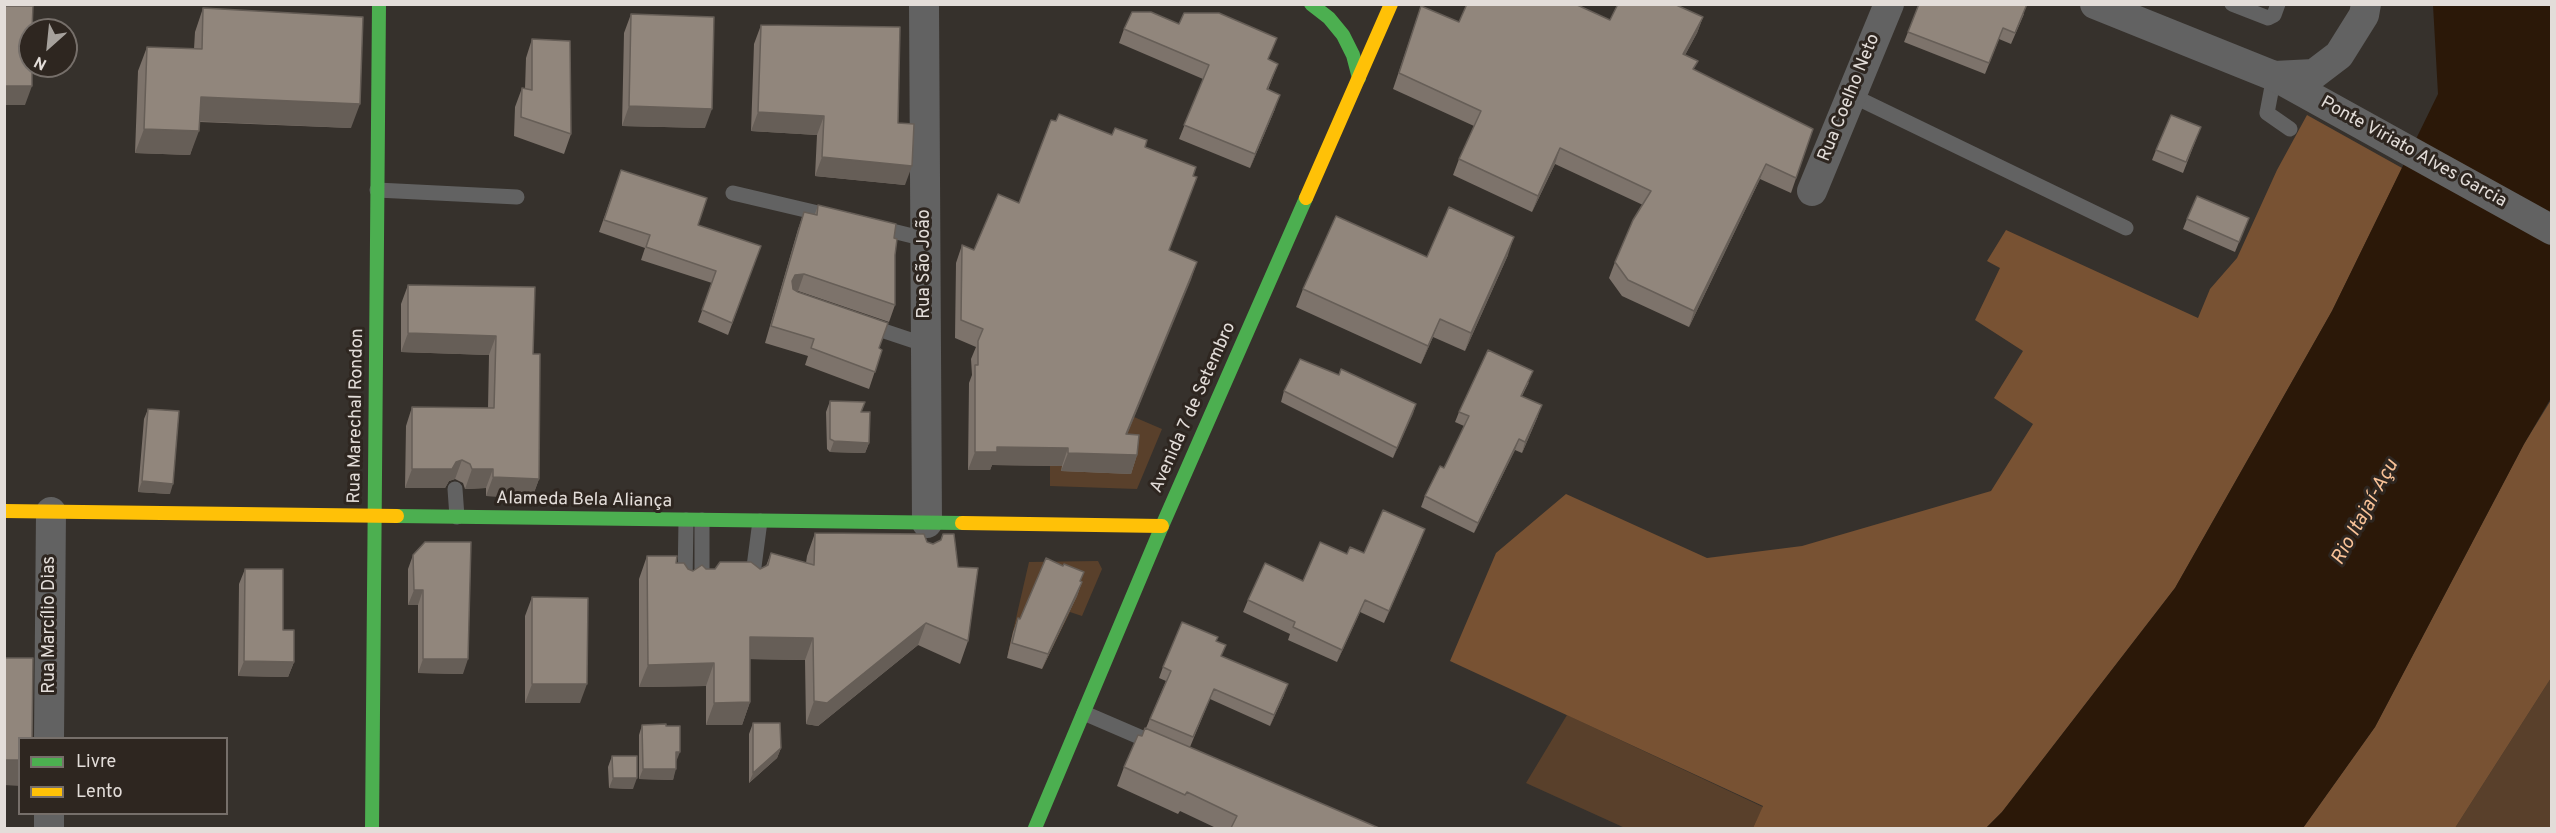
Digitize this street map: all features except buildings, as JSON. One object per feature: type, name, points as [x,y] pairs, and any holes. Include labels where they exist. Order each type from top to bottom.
[{"type":"street","name":"Rua Marechal Rondon","points":[[372,828],[379,4]]},
{"type":"street","name":"Rua São João","points":[[924,4],[926,532]]},
{"type":"street","points":[[1311,4],[1329,18],[1343,34],[1353,55],[1359,78]]},
{"type":"street","name":"Avenida 7 de Setembro","points":[[1035,828],[1162,526],[1391,4]]},
{"type":"street","name":"Rua Coelho Neto","points":[[1812,191],[1889,4]]},
{"type":"street","name":"Ponte Viriato Alves Garcia","points":[[2095,4],[2274,76],[2552,230]]},
{"type":"street","points":[[2274,76],[2314,74],[2339,55],[2364,15],[2366,4]]},
{"type":"street","name":"Alameda Bela Aliança","points":[[4,511],[760,521],[926,532],[1162,526]]},
{"type":"street","name":"Rua Marcílio Dias","points":[[49,737],[51,512]]},
{"type":"lane","points":[[2232,4],[2268,18],[2274,15],[2278,4]]},
{"type":"lane","points":[[2274,76],[2267,112],[2290,129]]},
{"type":"lane","points":[[1851,95],[2126,228]]},
{"type":"lane","points":[[377,190],[517,197]]},
{"type":"lane","points":[[734,193],[925,239]]},
{"type":"lane","points":[[849,319],[926,345]]},
{"type":"lane","points":[[455,489],[457,517]]},
{"type":"lane","points":[[685,584],[686,520]]},
{"type":"lane","points":[[702,520],[702,584]]},
{"type":"lane","points":[[752,582],[760,521]]},
{"type":"lane","points":[[1084,713],[1166,748]]},
{"type":"shaded area","points":[[2307,115],[2402,168],[2332,311],[2175,588],[2002,812],[1986,828],[1753,828],[1763,806],[1450,661],[1496,553],[1566,494],[1707,558],[1802,546],[1991,491],[2033,424],[1994,398],[2023,351],[1975,320],[2000,268],[1987,261],[2006,230],[2198,318],[2210,289],[2237,258],[2277,170]]},
{"type":"shaded area","points":[[2551,400],[2551,678],[2455,828],[2303,828],[2375,727],[2524,444]]},
{"type":"shaded area","points":[[1134,417],[1162,429],[1137,489],[1050,486],[1050,430]]},
{"type":"shaded area","points":[[1098,561],[1102,569],[1082,616],[1070,612],[1042,669],[1008,653],[1029,562]]},
{"type":"shaded area","points":[[2551,678],[2551,828],[2455,828]]},
{"type":"shaded area","points":[[1567,715],[1763,807],[1753,828],[1625,828],[1526,783]]},
{"type":"water","name":"Rio Itajaí-Açu","points":[[2433,5],[2551,5],[2551,398],[2524,444],[2375,727],[2303,828],[1986,828],[2002,812],[2175,588],[2332,311],[2438,94]]},
{"type":"traffic: fast","points":[[372,828],[379,4]]},
{"type":"traffic: fast","points":[[1311,4],[1329,18],[1343,35],[1353,55],[1359,78]]},
{"type":"traffic: fast","points":[[1035,828],[1162,526],[1306,198]]},
{"type":"traffic: fast","points":[[397,516],[962,523]]},
{"type":"traffic: slow","points":[[1306,198],[1391,4]]},
{"type":"traffic: slow","points":[[4,511],[397,516]]},
{"type":"traffic: slow","points":[[962,523],[1162,526]]}]
